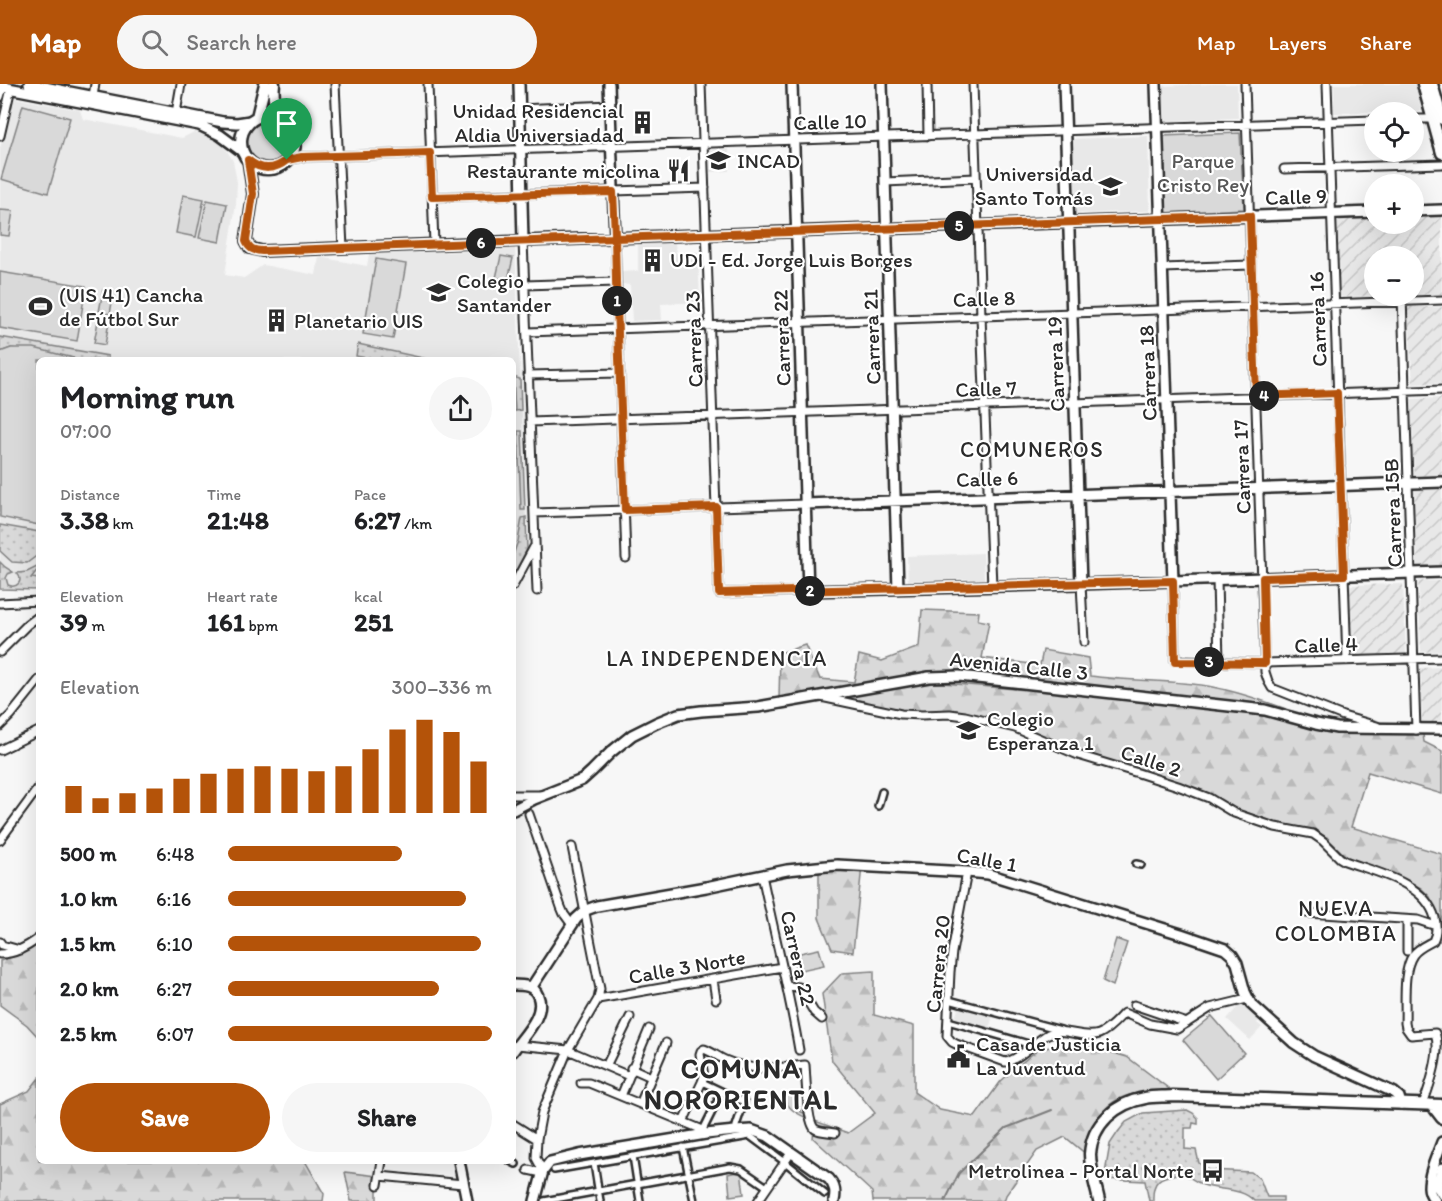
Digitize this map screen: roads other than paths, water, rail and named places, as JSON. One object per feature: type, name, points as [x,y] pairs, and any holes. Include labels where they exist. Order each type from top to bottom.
[{"type":"main road","points":[[254,119],[265,84]]},
{"type":"main road","points":[[274,84],[274,101],[290,126],[294,148],[287,160],[268,169],[260,167],[245,156],[241,135],[254,119],[271,115],[285,121]]},
{"type":"main road","points":[[1423,84],[1437,119]]},
{"type":"main road","points":[[1432,84],[1442,153]]},
{"type":"main road","points":[[1099,1201],[1090,1155],[1093,1139],[1099,1125],[1107,1116],[1118,1107],[1132,1101],[1173,1096],[1432,1105],[1442,1118]]},
{"type":"street","points":[[29,84],[230,123],[242,123],[254,119]]},
{"type":"street","points":[[93,96],[95,84]]},
{"type":"street","points":[[176,113],[181,84]]},
{"type":"street","points":[[335,84],[343,248]]},
{"type":"street","points":[[428,84],[434,244]]},
{"type":"street","points":[[519,84],[537,591]]},
{"type":"street","points":[[609,84],[627,558]]},
{"type":"street","name":"Carrera 23","points":[[701,84],[719,593],[808,591]]},
{"type":"street","name":"Carrera 22","points":[[792,84],[808,591]]},
{"type":"street","name":"Carrera 21","points":[[882,84],[898,589]]},
{"type":"street","points":[[927,84],[928,135]]},
{"type":"street","points":[[973,84],[992,586]]},
{"type":"street","name":"Carrera 19","points":[[1064,84],[1084,642]]},
{"type":"street","name":"Carrera 18","points":[[1156,84],[1175,662]]},
{"type":"street","name":"Carrera 17","points":[[1245,84],[1265,663],[1268,681],[1272,688],[1343,716],[1388,729]]},
{"type":"street","name":"Carrera 16","points":[[1327,84],[1347,661]]},
{"type":"street","points":[[0,98],[7,86]]},
{"type":"street","points":[[0,136],[7,86]]},
{"type":"street","points":[[7,86],[199,126],[220,135],[245,156]]},
{"type":"street","points":[[519,109],[610,105]]},
{"type":"street","name":"Calle 10","points":[[287,160],[302,157],[1364,120]]},
{"type":"street","name":"Calle 9","points":[[245,156],[253,194],[246,241],[250,248],[262,251],[1364,212]]},
{"type":"street","points":[[1284,169],[1442,164]]},
{"type":"street","points":[[885,182],[976,178]]},
{"type":"street","points":[[432,197],[705,188]]},
{"type":"street","points":[[1424,211],[1442,210]]},
{"type":"street","points":[[1162,268],[1251,265]]},
{"type":"street","points":[[525,285],[616,282]]},
{"type":"street","name":"Calle 8","points":[[1424,299],[1442,300]]},
{"type":"street","name":"Calle 8","points":[[527,332],[1364,301]]},
{"type":"street","name":"Carrera 15B","points":[[1403,306],[1416,730]]},
{"type":"street","points":[[528,375],[620,373]]},
{"type":"street","name":"Calle 7","points":[[530,422],[1442,390]]},
{"type":"street","name":"Calle 6","points":[[534,513],[1442,482]]},
{"type":"street","points":[[516,580],[535,544]]},
{"type":"street","points":[[808,591],[1442,572]]},
{"type":"street","points":[[1217,580],[1219,662]]},
{"type":"street","points":[[0,603],[36,601]]},
{"type":"street","points":[[0,652],[14,636],[36,618]]},
{"type":"street","name":"Calle 4","points":[[1175,662],[1265,663],[1442,658]]},
{"type":"street","name":"Avenida Calle 3","points":[[516,808],[582,780],[632,735],[669,717],[700,711],[758,707],[929,677],[952,676],[1265,710],[1337,728],[1442,729]]},
{"type":"street","points":[[0,726],[12,715],[36,684]]},
{"type":"street","name":"Calle 2","points":[[819,697],[901,714],[956,714],[1006,725],[1078,755],[1178,786],[1209,798],[1234,813],[1275,827],[1313,834],[1345,861],[1403,883],[1417,891],[1431,907],[1437,926]]},
{"type":"street","points":[[0,717],[12,715]]},
{"type":"street","points":[[0,750],[36,732]]},
{"type":"street","points":[[0,840],[36,791]]},
{"type":"street","points":[[878,806],[882,792]]},
{"type":"street","points":[[516,795],[544,795]]},
{"type":"street","points":[[529,814],[561,907],[572,925]]},
{"type":"street","points":[[543,1172],[536,1158],[542,1112],[568,1050],[598,999],[600,985],[572,847]]},
{"type":"street","name":"Calle 1","points":[[586,910],[762,874],[837,865],[967,872],[998,876],[1225,950],[1237,963],[1247,999],[1259,1013],[1302,1050],[1393,1092],[1401,1104]]},
{"type":"street","name":"Carrera 20","points":[[967,872],[952,952],[948,1038],[966,1049],[1008,1062],[1032,1045]]},
{"type":"street","name":"Carrera 22","points":[[762,874],[799,1050]]},
{"type":"street","points":[[531,988],[572,925],[586,910]]},
{"type":"street","points":[[1307,913],[1424,922],[1437,926],[1432,941],[1418,951],[1409,962],[1406,980],[1406,1029],[1412,1035],[1435,1033],[1439,1044],[1432,1105]]},
{"type":"street","points":[[1407,921],[1407,951]]},
{"type":"street","points":[[0,954],[20,950],[36,940]]},
{"type":"street","points":[[0,942],[2,945],[20,950]]},
{"type":"street","name":"Calle 3 Norte","points":[[598,999],[782,968]]},
{"type":"street","points":[[713,980],[716,999]]},
{"type":"street","points":[[516,985],[531,988],[539,999],[538,1013],[516,1046]]},
{"type":"street","points":[[787,986],[800,987],[814,1012],[822,1019]]},
{"type":"street","points":[[949,1000],[1067,1031],[1097,1035],[1108,1029],[1124,1013],[1150,1024],[1177,1029],[1210,1008],[1247,999]]},
{"type":"street","points":[[1134,1005],[1187,1023]]},
{"type":"street","points":[[606,1066],[630,1017]]},
{"type":"street","points":[[948,1020],[1032,1045],[1050,1033],[1067,1031]]},
{"type":"street","points":[[621,1096],[649,1029]]},
{"type":"street","points":[[640,1104],[666,1043]]},
{"type":"street","points":[[516,1048],[568,1050],[606,1066],[651,1077]]},
{"type":"street","points":[[683,1122],[704,1076],[700,1054],[702,1049],[706,1049],[722,1059],[753,1068],[768,1069],[805,1065],[812,1125],[818,1130],[835,1133]]},
{"type":"street","points":[[702,1082],[744,1102],[736,1126]]},
{"type":"street","points":[[581,1083],[589,1083],[705,1132]]},
{"type":"street","points":[[705,1132],[722,1092]]},
{"type":"street","points":[[516,1126],[537,1139]]},
{"type":"street","points":[[767,1187],[741,1169],[730,1167],[539,1200],[543,1172],[550,1162],[559,1159],[705,1132],[751,1130],[768,1136],[829,1179],[834,1184],[834,1201]]},
{"type":"street","points":[[554,1170],[750,1136],[825,1194]]},
{"type":"street","points":[[1434,1195],[1429,1187],[1442,1142]]},
{"type":"street","points":[[683,1148],[694,1201]]},
{"type":"street","points":[[758,1201],[791,1153]]},
{"type":"street","points":[[633,1156],[640,1201]]},
{"type":"street","points":[[594,1163],[600,1201]]},
{"type":"street","points":[[378,1185],[382,1164]]},
{"type":"street","points":[[460,1164],[466,1201]]},
{"type":"street","points":[[1434,1195],[1442,1168]]},
{"type":"street","points":[[528,1170],[543,1172]]},
{"type":"street","points":[[380,1176],[463,1184]]},
{"type":"waterway","points":[[945,1201],[959,1173],[1006,1128],[1052,1110]]},
{"type":"place","name":"Unidad Residencial Aldia Universiadad","points":[[642,123]]},
{"type":"place","name":"INCAD","points":[[719,161]]},
{"type":"place","name":"Restaurante micolina","points":[[678,171]]},
{"type":"place","name":"Universidad Santo Tomás","points":[[1111,186]]},
{"type":"place","name":"UDI - Ed. Jorge Luis Borges","points":[[652,260]]},
{"type":"place","name":"Colegio Santander","points":[[439,293]]},
{"type":"place","name":"(UIS 41) Cancha de Fútbol Sur","points":[[41,307]]},
{"type":"place","name":"Planetario UIS","points":[[276,321]]},
{"type":"place","name":"Colegio Esperanza 1","points":[[969,731]]},
{"type":"place","name":"Casa de Justicia La Juventud","points":[[958,1056]]},
{"type":"place","name":"Metrolinea - Portal Norte","points":[[1212,1171]]},
{"type":"district","name":"COMUNEROS","points":[[1032,449]]},
{"type":"district","name":"LA INDEPENDENCIA","points":[[717,658]]},
{"type":"district","name":"NUEVA COLOMBIA","points":[[1336,920]]},
{"type":"district","name":"COMUNA NORORIENTAL","points":[[741,1084]]},
{"type":"park label","name":"Parque Cristo Rey","points":[[1203,173]]}]
